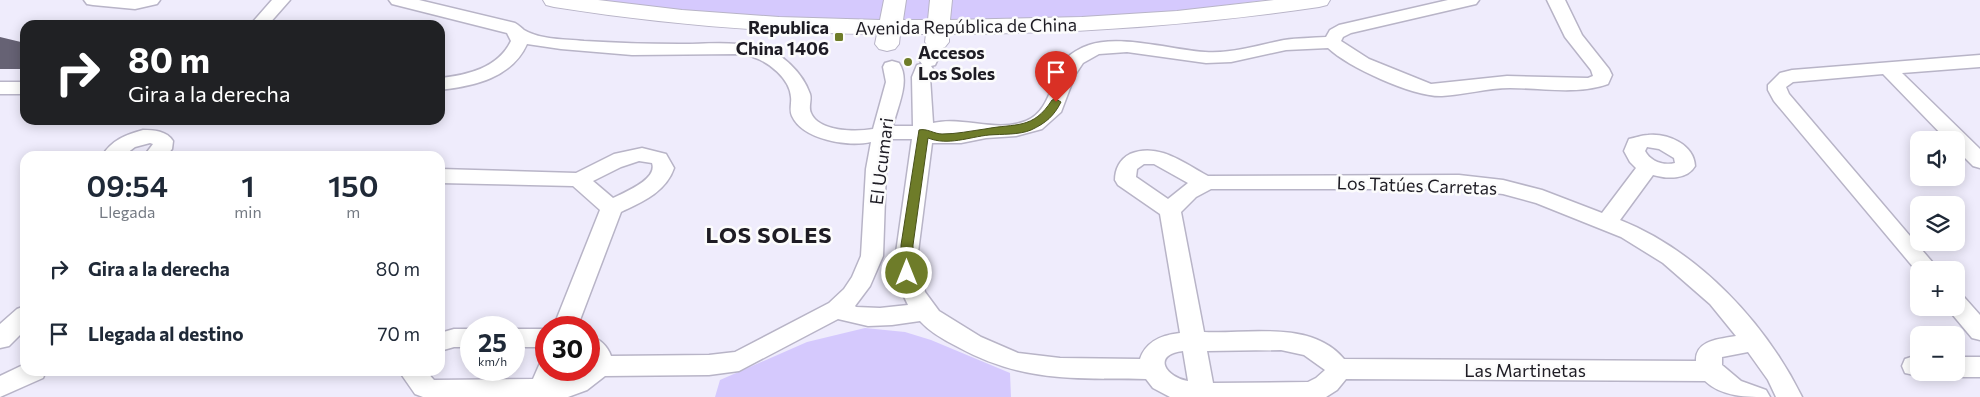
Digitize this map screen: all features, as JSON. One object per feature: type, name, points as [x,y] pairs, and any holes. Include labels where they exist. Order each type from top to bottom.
[{"type":"main road","name":"Avenida República de China","points":[[554,0],[650,13],[777,24],[889,50],[932,50],[1009,28],[1091,24],[1231,12],[1319,0]]},
{"type":"main road","points":[[889,50],[894,0]]},
{"type":"main road","points":[[932,50],[941,0]]},
{"type":"street","points":[[93,0],[135,4],[151,0]]},
{"type":"street","points":[[263,20],[281,0]]},
{"type":"street","points":[[398,0],[450,14],[499,24],[509,27],[532,40],[632,50],[738,49],[758,52],[778,63],[795,81],[801,96],[800,109],[805,121],[823,133],[836,136],[864,137],[882,133],[923,132],[935,128],[966,126],[986,132],[1025,129],[1043,119],[1050,112],[1076,59],[1094,49],[1126,47],[1192,57],[1212,58],[1241,56],[1286,45],[1332,42]]},
{"type":"street","points":[[1332,42],[1336,34],[1345,29],[1470,0]]},
{"type":"street","points":[[1332,42],[1336,48],[1352,57],[1429,90],[1508,82],[1583,84],[1601,80],[1600,69],[1574,37],[1556,0]]},
{"type":"street","points":[[506,60],[520,41],[516,32]]},
{"type":"street","points":[[445,83],[475,78],[487,73],[506,60],[534,49],[560,44]]},
{"type":"street","name":"El Ucumari","points":[[837,309],[852,295],[862,280],[872,256],[876,169],[882,133],[895,82],[889,50]]},
{"type":"street","name":"El Ucumari","points":[[924,311],[912,290],[907,273],[906,260],[923,132],[921,77],[932,50]]},
{"type":"street","points":[[1920,261],[1777,90],[1777,85],[1787,77],[1980,61]]},
{"type":"street","points":[[1887,68],[1980,161]]},
{"type":"street","points":[[0,88],[20,88]]},
{"type":"street","points":[[117,151],[123,144],[148,136],[160,138],[163,141],[162,149],[160,151]]},
{"type":"street","points":[[580,180],[625,158],[637,155],[658,157],[662,162],[664,170],[661,177],[650,187],[611,208]]},
{"type":"street","points":[[1170,211],[1203,182],[1161,159],[1142,157],[1130,162],[1126,166],[1125,180],[1170,211],[1203,394]]},
{"type":"street","points":[[1607,222],[1649,166]]},
{"type":"street","points":[[445,176],[566,178],[580,180],[611,208]]},
{"type":"street","name":"Los Tatúes Carretas","points":[[1203,182],[1449,182],[1483,184],[1533,194],[1607,222],[1646,242],[1695,276],[1718,298],[1754,342],[1778,374],[1789,397]]},
{"type":"street","points":[[570,316],[609,218],[611,208]]},
{"type":"street","points":[[600,355],[726,364],[752,355],[837,309],[843,313],[858,316],[897,316],[924,311],[955,335],[968,342],[1008,359],[1028,365],[1152,369]]},
{"type":"street","points":[[1965,314],[1980,332]]},
{"type":"street","points":[[445,341],[460,338]]},
{"type":"street","points":[[1193,342],[1292,342],[1308,346],[1323,354],[1338,369],[1332,381],[1326,386],[1306,392],[1203,394],[1178,390],[1158,379],[1152,369],[1152,360],[1160,349],[1176,343],[1193,342]]},
{"type":"street","points":[[1754,342],[1715,349],[1708,355],[1707,362],[1712,371],[1736,391],[1756,397]]},
{"type":"street","points":[[1965,366],[1980,367]]},
{"type":"street","name":"Las Martinetas","points":[[1338,369],[1712,371]]},
{"type":"street","points":[[0,387],[25,376]]},
{"type":"street","points":[[415,376],[424,387],[434,390],[542,386],[561,389],[579,381]]},
{"type":"shaded area","points":[[579,0],[887,0],[880,20],[791,21]]},
{"type":"shaded area","points":[[902,0],[934,0],[929,20],[915,22],[902,18]]},
{"type":"shaded area","points":[[949,0],[1267,0],[1099,20],[951,20],[948,16]]},
{"type":"shaded area","points":[[865,328],[905,332],[931,340],[1010,373],[1011,397],[715,397],[720,380],[807,342]]},
{"type":"building","points":[[0,37],[20,42],[20,69],[0,69]]},
{"type":"place","name":"Republica China 1406","points":[[839,37]]},
{"type":"place","name":"Accesos Los Soles","points":[[908,62]]},
{"type":"district","name":"LOS SOLES","points":[[769,234]]},
{"type":"route","points":[[907,273],[907,245],[923,132],[939,138],[1025,129],[1043,119],[1056,102]]}]
